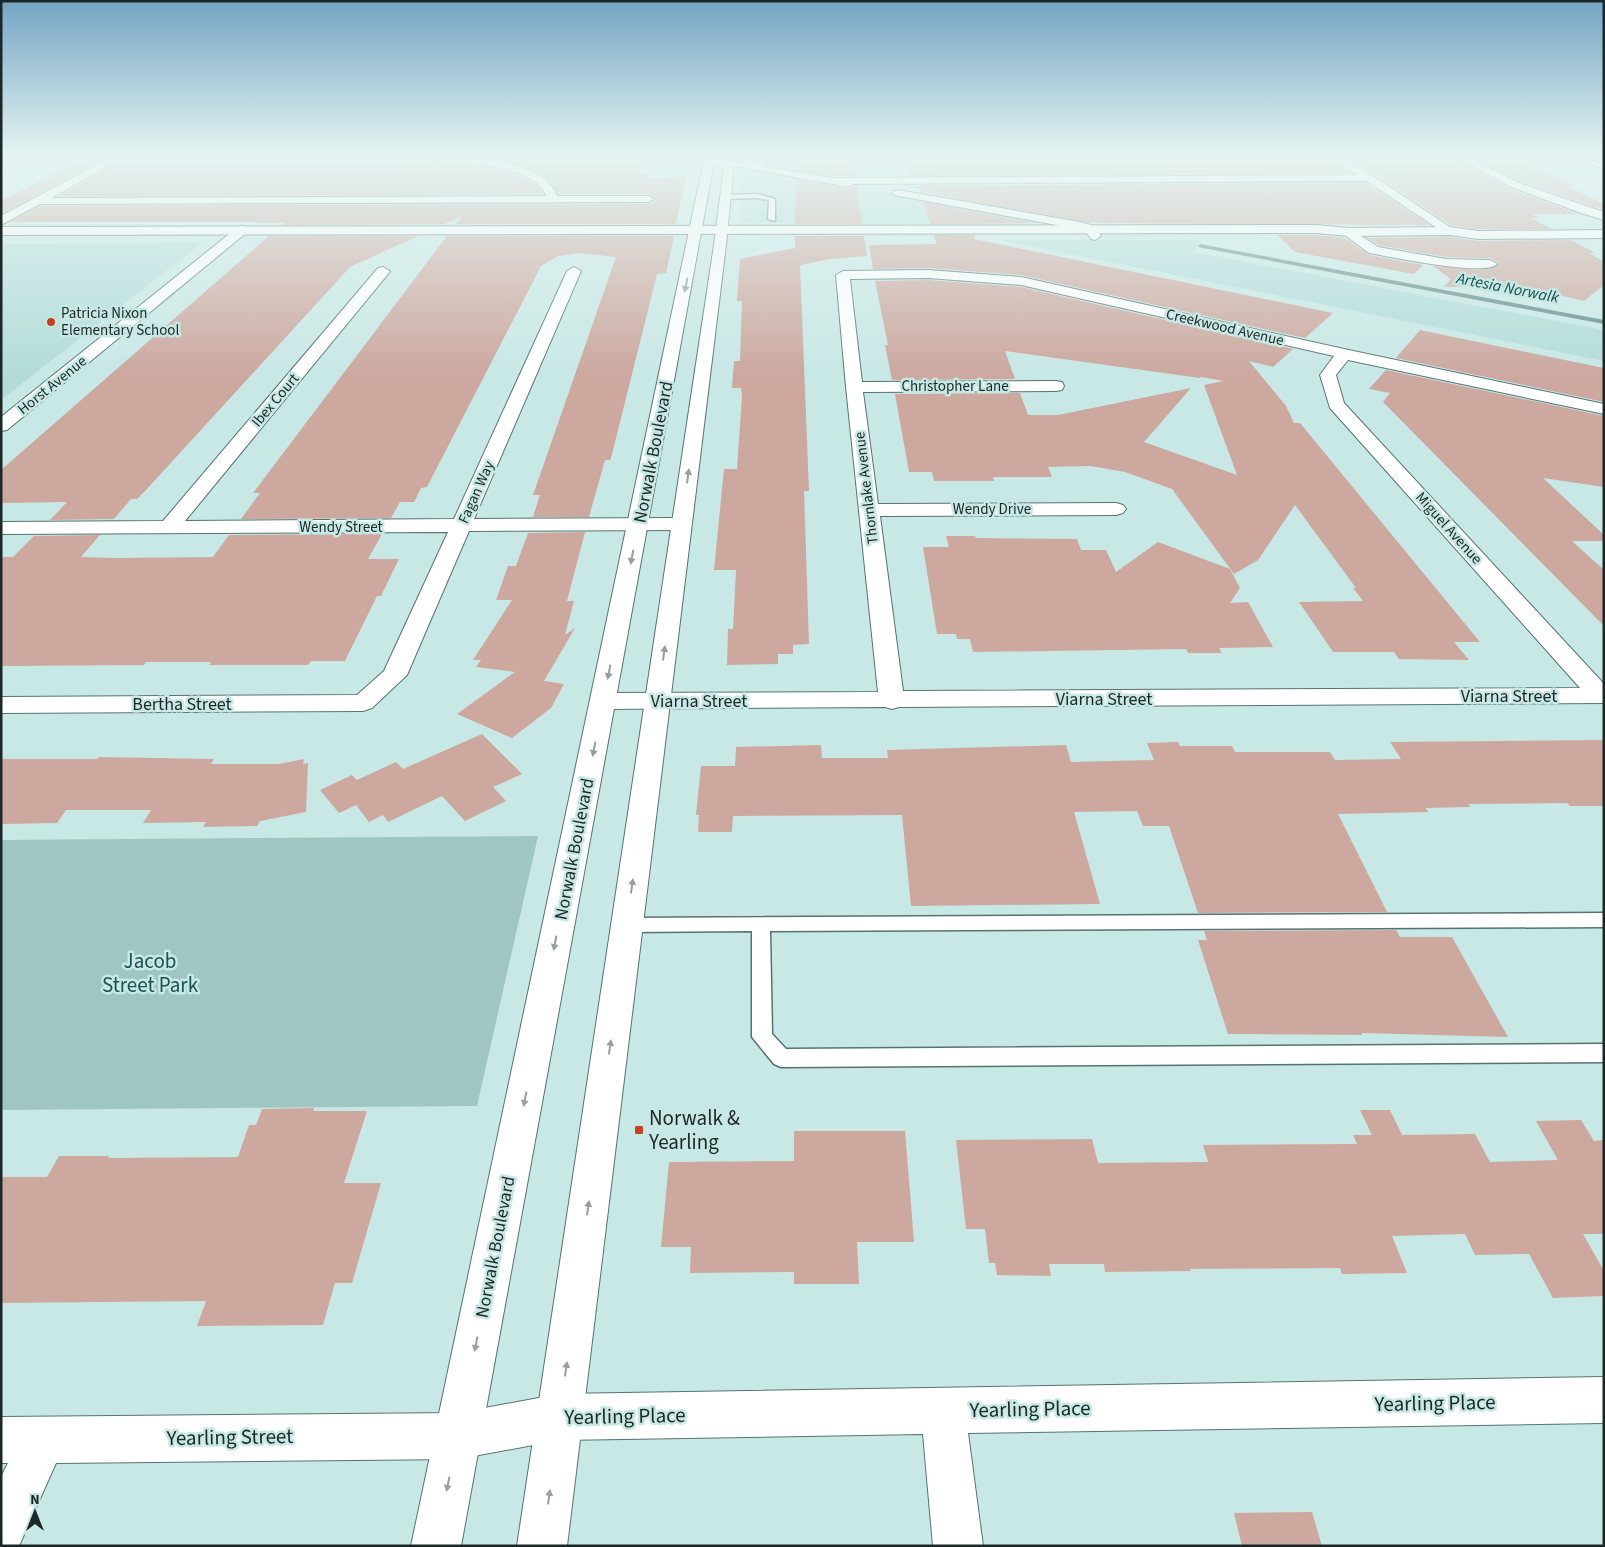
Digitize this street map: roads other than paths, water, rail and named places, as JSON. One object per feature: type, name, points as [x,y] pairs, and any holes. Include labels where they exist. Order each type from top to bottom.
[{"type":"street","points":[[1078,230],[1092,233]]},
{"type":"street","points":[[1,231],[237,234],[1092,233],[1322,236],[1349,232],[1450,231],[1478,235],[1604,234]]},
{"type":"street","points":[[1349,232],[1374,250],[1446,263],[1490,264]]},
{"type":"street","name":"Norwalk Boulevard","points":[[436,1546],[696,233]]},
{"type":"street","name":"Norwalk Boulevard","points":[[542,1546],[721,233]]},
{"type":"street","points":[[1,239],[237,234]]},
{"type":"street","name":"Horst Avenue","points":[[1,426],[237,234]]},
{"type":"street","name":"Ibex Court","points":[[168,528],[383,271]]},
{"type":"street","name":"Fagan Way","points":[[363,703],[395,675],[574,271]]},
{"type":"street","name":"Creekwood Avenue","points":[[843,275],[928,274],[1021,281],[1344,354],[1604,409]]},
{"type":"street","name":"Thornlake Avenue","points":[[843,275],[854,387],[892,701]]},
{"type":"street","points":[[1008,292],[1021,281]]},
{"type":"street","name":"Miguel Avenue","points":[[1344,354],[1328,375],[1336,404],[1602,695]]},
{"type":"street","name":"Christopher Lane","points":[[854,387],[1056,386]]},
{"type":"street","name":"Wendy Drive","points":[[869,510],[1116,509]]},
{"type":"street","name":"Wendy Street","points":[[1,528],[682,524]]},
{"type":"street","name":"Viarna Street","points":[[603,701],[892,701],[1602,695]]},
{"type":"street","name":"Bertha Street","points":[[1,705],[363,703]]},
{"type":"street","name":"Yearling Place","points":[[458,1436],[560,1417],[1604,1400]]},
{"type":"street","points":[[942,1411],[958,1546]]},
{"type":"street","name":"Yearling Street","points":[[22,1439],[458,1436]]},
{"type":"street","points":[[1,1531],[22,1439]]},
{"type":"lane","points":[[627,925],[1604,920]]},
{"type":"lane","points":[[761,924],[762,1037],[780,1058],[1604,1053]]},
{"type":"waterway","name":"Artesia Norwalk","points":[[1200,246],[1604,322]]},
{"type":"place","name":"Patricia Nixon Elementary School","points":[[51,322]]},
{"type":"place","name":"Norwalk & Yearling","points":[[639,1130]]},
{"type":"park label","name":"Jacob Street Park","points":[[150,973]]}]
